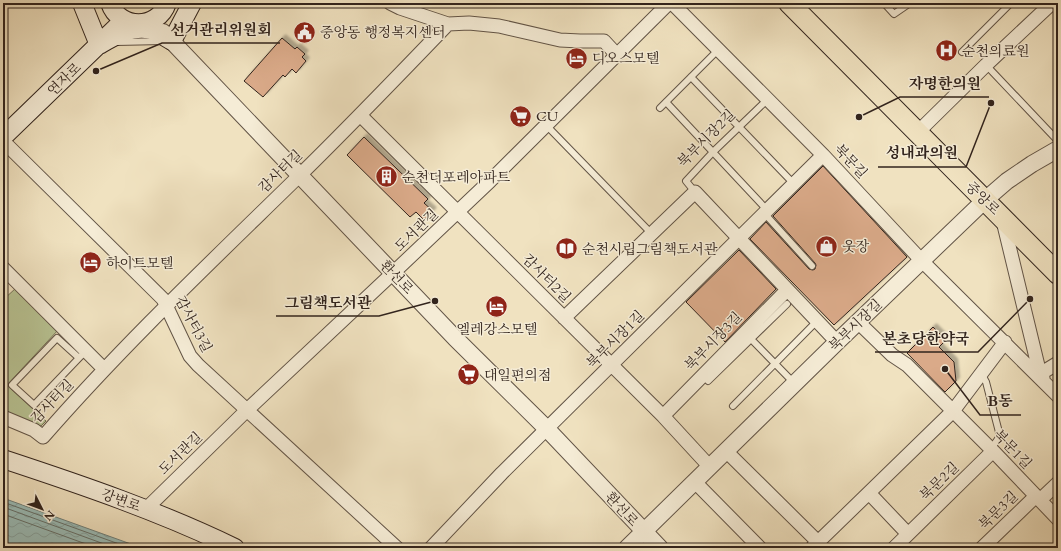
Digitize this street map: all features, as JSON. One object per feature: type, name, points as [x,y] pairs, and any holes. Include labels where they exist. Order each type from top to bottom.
[{"type":"main road","points":[[82,3],[99,45],[120,34],[134,30],[148,29],[172,41],[192,3]]},
{"type":"main road","points":[[110,3],[117,15],[124,20],[133,23],[143,23],[152,20],[160,15],[167,3]]},
{"type":"main road","name":"중앙로","points":[[789,3],[1058,274]]},
{"type":"main road","name":"연자로","points":[[3,137],[124,20]]},
{"type":"main road","name":"강변로","points":[[3,459],[146,509],[235,548]]},
{"type":"street","points":[[390,3],[400,8],[448,24],[469,23],[499,26],[560,40],[604,40],[617,55]]},
{"type":"street","name":"북문길","points":[[671,3],[719,49],[823,155],[922,261],[1054,392]]},
{"type":"street","name":"도서관길","points":[[146,509],[246,411],[393,274],[671,3]]},
{"type":"street","points":[[918,132],[1052,3]]},
{"type":"street","name":"환선로","points":[[152,20],[393,274],[547,429],[660,548]]},
{"type":"street","name":"감사터길","points":[[3,417],[34,430],[42,437],[104,369],[166,305],[300,175],[448,24]]},
{"type":"street","name":"감사터2길","points":[[360,115],[662,416],[710,467]]},
{"type":"street","name":"감사터3길","points":[[3,141],[163,299],[190,356],[202,370],[397,548]]},
{"type":"street","name":"북부시장길","points":[[627,548],[984,200],[1032,164],[1058,149]]},
{"type":"street","name":"북부시장1길","points":[[430,548],[502,473],[795,185],[823,155]]},
{"type":"street","points":[[564,318],[694,192],[837,342]]},
{"type":"street","name":"북문길","points":[[1003,217],[1040,374],[1054,392]]},
{"type":"street","points":[[3,268],[82,354],[104,369]]},
{"type":"street","name":"북부시장3길","points":[[662,416],[787,290]]},
{"type":"street","name":"북문1길","points":[[858,322],[892,355],[907,365],[1058,519]]},
{"type":"street","points":[[726,452],[815,545],[953,411],[1005,342]]},
{"type":"street","points":[[1040,374],[1058,363]]},
{"type":"street","name":"북문2길","points":[[894,548],[992,450]]},
{"type":"street","points":[[695,482],[760,548]]},
{"type":"street","points":[[1038,498],[1058,482]]},
{"type":"street","points":[[868,493],[908,534]]},
{"type":"street","name":"북문3길","points":[[982,548],[1038,498]]},
{"type":"lane","points":[[538,3],[593,3]]},
{"type":"lane","points":[[884,3],[894,14],[910,3]]},
{"type":"lane","points":[[962,52],[1008,6],[1005,3]]},
{"type":"lane","points":[[660,108],[719,49]]},
{"type":"lane","points":[[986,65],[1058,141]]},
{"type":"lane","points":[[691,77],[795,185]]},
{"type":"lane","name":"북부시장2길","points":[[694,192],[686,181],[713,152],[768,99]]},
{"type":"lane","points":[[666,102],[713,152],[812,266]]},
{"type":"lane","points":[[546,124],[651,233]]},
{"type":"lane","points":[[708,381],[787,304]]},
{"type":"lane","points":[[733,406],[817,321]]},
{"type":"lane","points":[[57,338],[82,354],[34,405],[12,385],[57,338]]},
{"type":"lane","points":[[751,339],[795,384]]},
{"type":"lane","points":[[982,374],[986,382],[1000,436],[992,450]]},
{"type":"green space","points":[[16,288],[59,329],[7,385],[46,421],[41,426],[3,412],[3,300]]},
{"type":"water","points":[[3,498],[142,548],[3,548]]},
{"type":"building","points":[[282,38],[295,49],[297,47],[305,54],[302,57],[306,61],[296,73],[292,69],[285,77],[283,75],[263,97],[244,81]]},
{"type":"building","name":"순천더포레아파트","points":[[364,137],[428,199],[424,203],[433,211],[424,220],[416,212],[410,217],[347,155]]},
{"type":"building","name":"웃장","points":[[823,166],[907,257],[834,325],[750,239],[766,222],[809,269],[815,269],[815,263],[773,216]]},
{"type":"building","points":[[739,250],[776,289],[725,342],[686,302]]},
{"type":"building","points":[[933,327],[946,340],[939,347],[954,362],[956,381],[945,392],[907,353]]},
{"type":"place","name":"중앙동 행정복지센터","points":[[305,32]]},
{"type":"place","name":"순천의료원","points":[[947,51]]},
{"type":"place","name":"디오스모텔","points":[[577,58]]},
{"type":"place","name":"선거관리위원회","points":[[96,71]]},
{"type":"place","name":"성내과의원","points":[[991,103]]},
{"type":"place","name":"CU","points":[[520,116]]},
{"type":"place","name":"자명한의원","points":[[859,117]]},
{"type":"place","name":"순천더포레아파트","points":[[387,177]]},
{"type":"place","name":"웃장","points":[[827,246]]},
{"type":"place","name":"순천시립그림책도서관","points":[[566,249]]},
{"type":"place","name":"하이트모텔","points":[[90,263]]},
{"type":"place","name":"본초당한약국","points":[[1030,299]]},
{"type":"place","name":"그림책도서관","points":[[435,301]]},
{"type":"place","name":"엘레강스모텔","points":[[497,307]]},
{"type":"place","name":"B동","points":[[945,369]]},
{"type":"place","name":"대일편의점","points":[[468,375]]}]
